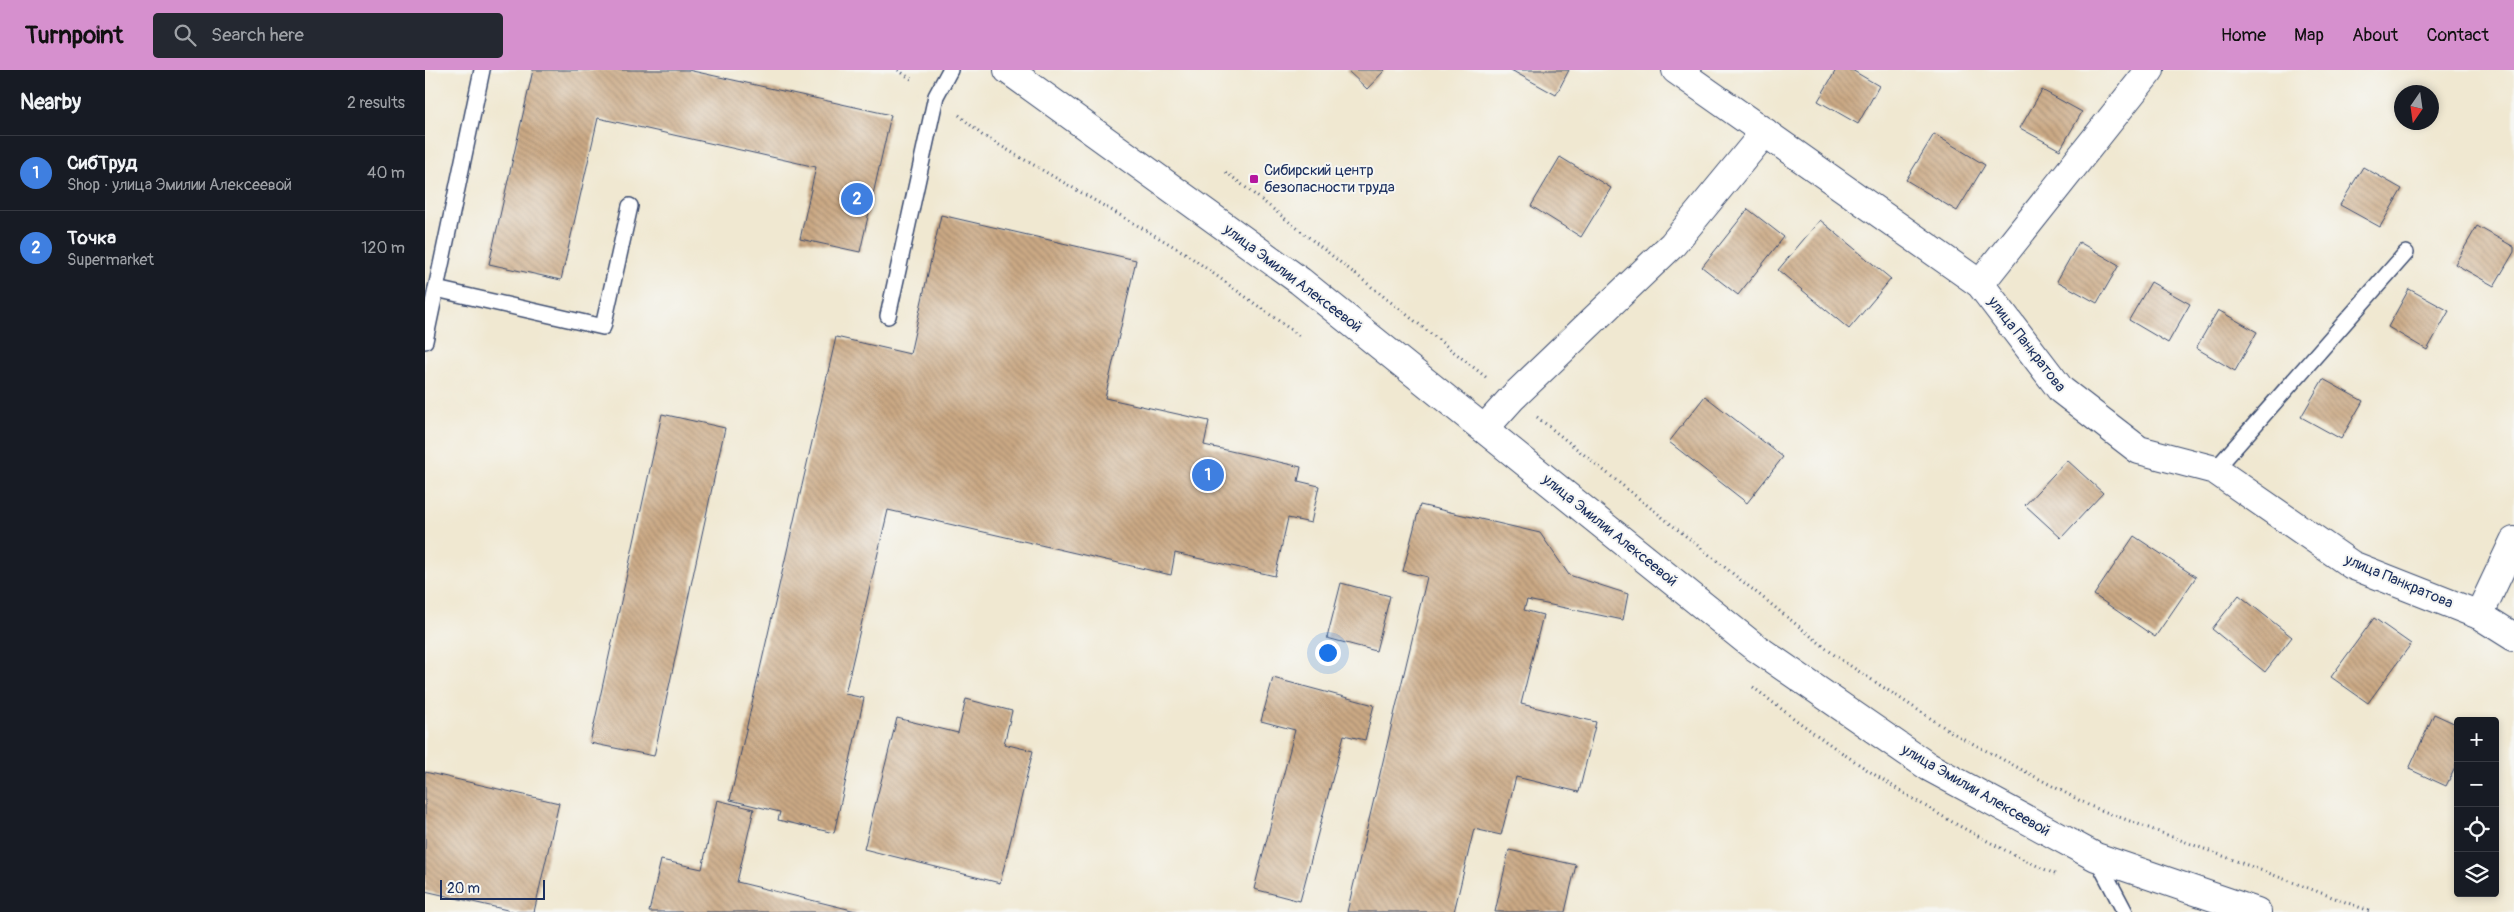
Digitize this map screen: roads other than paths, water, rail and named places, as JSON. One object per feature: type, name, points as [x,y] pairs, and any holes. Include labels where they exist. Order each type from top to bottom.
[{"type":"street","name":"улица Эмилии Алексеевой","points":[[1008,70],[1300,281],[1753,645],[1929,767],[2096,857],[2257,912]]},
{"type":"street","name":"улица Панкратова","points":[[1676,70],[1980,284],[2061,390],[2139,450],[2215,470],[2352,564],[2479,615],[2514,637]]},
{"type":"street","points":[[1980,284],[2150,70]]},
{"type":"street","points":[[1485,428],[1512,398],[1673,244],[1765,132]]},
{"type":"street","points":[[2479,615],[2514,541]]},
{"type":"lane","points":[[425,341],[482,70]]},
{"type":"lane","points":[[888,316],[936,96],[950,70]]},
{"type":"lane","points":[[436,289],[603,327],[631,206]]},
{"type":"lane","points":[[2215,470],[2406,252]]},
{"type":"lane","points":[[2096,857],[2125,912]]},
{"type":"place","name":"Сибирский центр безопасности труда","points":[[1254,179]]},
{"type":"place","name":"Точка","points":[[857,199]]},
{"type":"place","name":"СибТруд","points":[[1208,475]]}]
